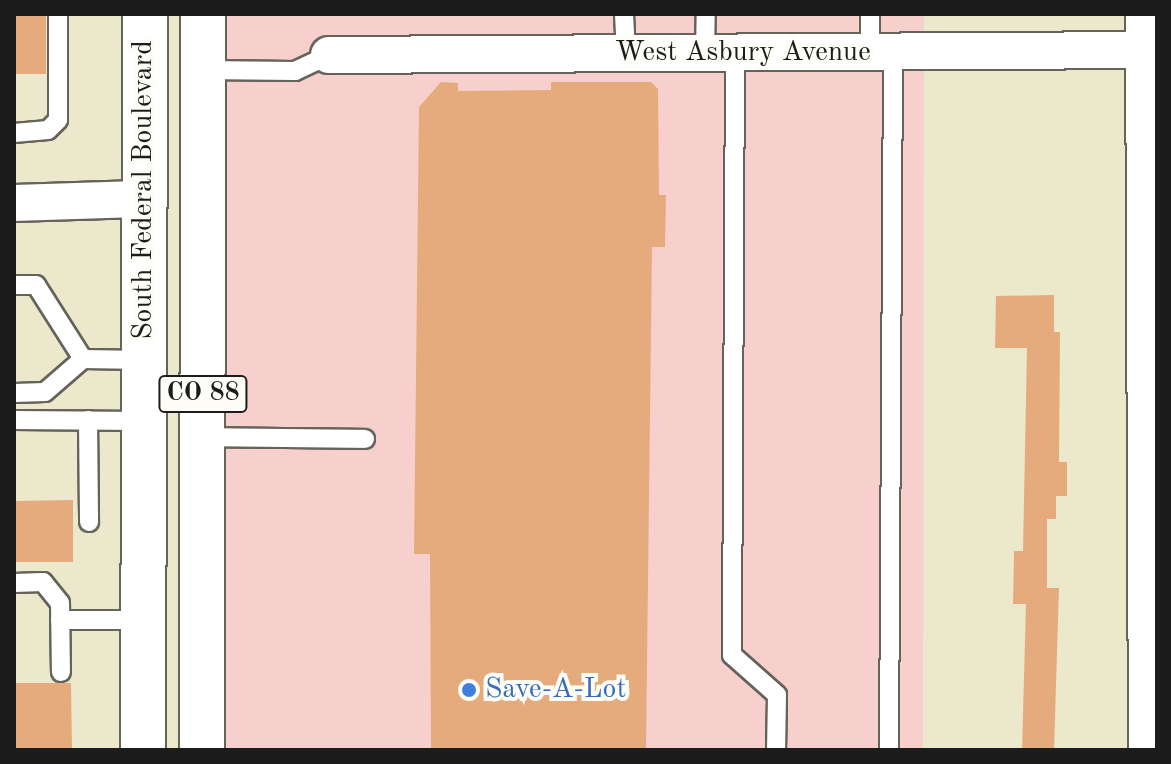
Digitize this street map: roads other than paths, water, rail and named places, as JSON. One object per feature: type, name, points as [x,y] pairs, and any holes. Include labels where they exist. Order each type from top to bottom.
[{"type":"main road","name":"South Federal Boulevard","points":[[143,750],[145,14]]},
{"type":"main road","name":"CO 88","points":[[202,750],[203,14]]},
{"type":"street","points":[[1144,14],[1150,50],[1147,750]]},
{"type":"street","name":"West Asbury Avenue","points":[[329,55],[1150,50]]},
{"type":"street","points":[[14,203],[144,199]]},
{"type":"lane","points":[[14,133],[48,130],[58,120],[58,14]]},
{"type":"lane","points":[[624,14],[626,54]]},
{"type":"lane","points":[[706,14],[720,53],[732,655],[777,695],[776,750]]},
{"type":"lane","points":[[870,14],[881,52],[889,750]]},
{"type":"lane","points":[[203,70],[295,71],[329,55]]},
{"type":"lane","points":[[14,285],[36,285],[83,359]]},
{"type":"lane","points":[[14,393],[45,392],[83,359],[143,360]]},
{"type":"lane","points":[[14,420],[143,421]]},
{"type":"lane","points":[[88,420],[89,522]]},
{"type":"lane","points":[[203,437],[365,439]]},
{"type":"lane","points":[[14,583],[43,582],[60,603],[61,672]]},
{"type":"lane","points":[[60,620],[144,620]]},
{"type":"place","name":"Save-A-Lot","points":[[469,690]]}]
